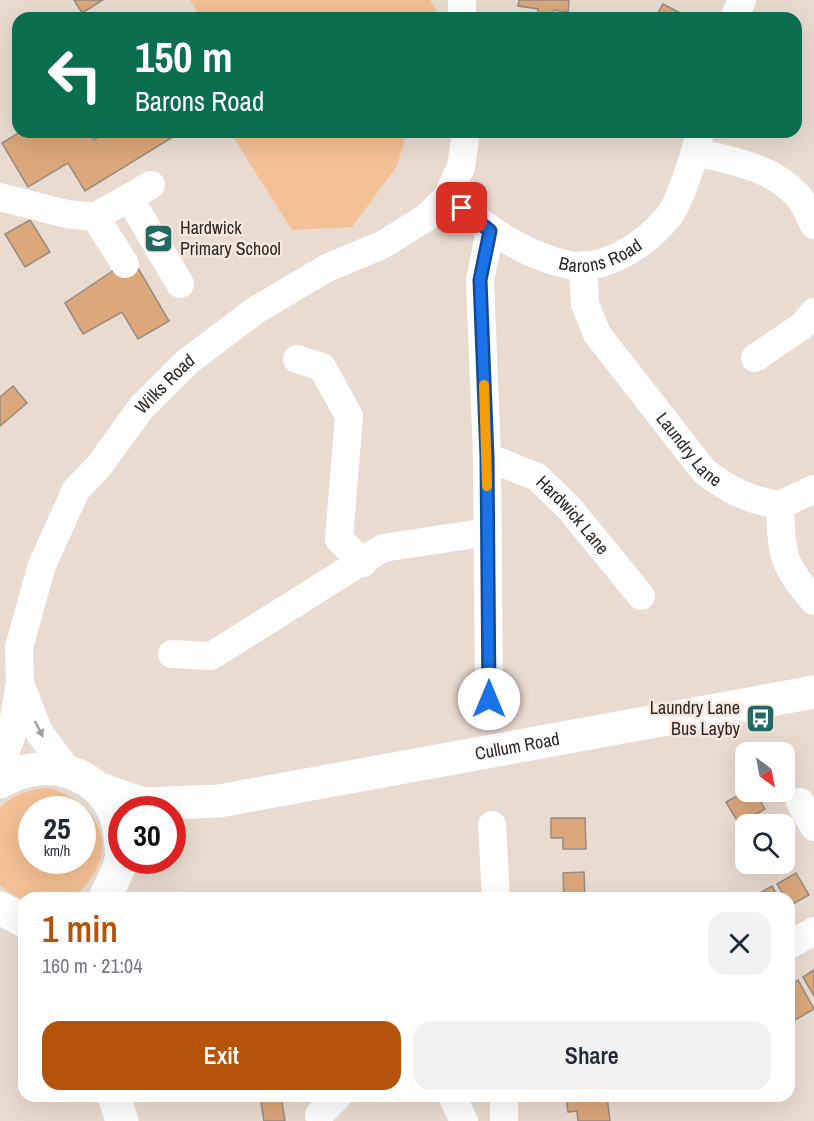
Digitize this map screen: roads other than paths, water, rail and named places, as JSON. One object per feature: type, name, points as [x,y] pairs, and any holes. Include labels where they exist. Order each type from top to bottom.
[{"type":"main road","name":"Cullum Road","points":[[68,770],[98,788],[143,804],[219,801],[814,692]]},
{"type":"main road","points":[[0,782],[15,772],[41,767],[68,770]]},
{"type":"main road","points":[[98,788],[108,804]]},
{"type":"main road","name":"Cullum Road","points":[[186,815],[219,801]]},
{"type":"main road","points":[[106,892],[114,874]]},
{"type":"street","points":[[447,196],[461,167],[465,138]]},
{"type":"street","points":[[698,142],[776,177],[800,198],[814,225]]},
{"type":"street","name":"Barons Road","points":[[447,196],[490,231],[515,244],[570,265],[610,260],[641,242],[670,216],[698,142]]},
{"type":"street","points":[[0,197],[67,214],[95,217],[140,192],[180,284]]},
{"type":"street","name":"Wilks Road","points":[[0,766],[11,737],[20,683],[19,647],[42,565],[76,490],[99,466],[141,408],[187,362],[256,310],[327,267],[384,244],[427,217],[447,196]]},
{"type":"street","points":[[95,217],[125,264]]},
{"type":"street","points":[[489,699],[487,457],[480,280],[490,231]]},
{"type":"street","name":"Laundry Lane","points":[[583,265],[585,304],[597,334],[704,471],[721,484],[755,502],[780,506]]},
{"type":"street","points":[[755,358],[802,326],[814,312]]},
{"type":"street","points":[[297,359],[322,367],[349,416],[339,539],[363,563]]},
{"type":"street","name":"Hardwick Lane","points":[[487,457],[537,477],[569,508],[642,596]]},
{"type":"street","points":[[814,489],[780,506],[782,552],[794,577],[814,601]]},
{"type":"street","points":[[172,654],[211,656],[383,549],[488,531]]},
{"type":"street","name":"Wilks Road","points":[[20,683],[39,732],[68,770]]},
{"type":"street","points":[[800,802],[814,827]]},
{"type":"street","points":[[492,825],[496,892]]},
{"type":"street","points":[[795,942],[814,931]]},
{"type":"street","points":[[455,1102],[464,1121]]},
{"type":"street","points":[[504,1102],[504,1121]]},
{"type":"place","name":"Hardwick Primary School","points":[[159,238]]},
{"type":"place","name":"Laundry Lane Bus Layby","points":[[761,718]]}]
